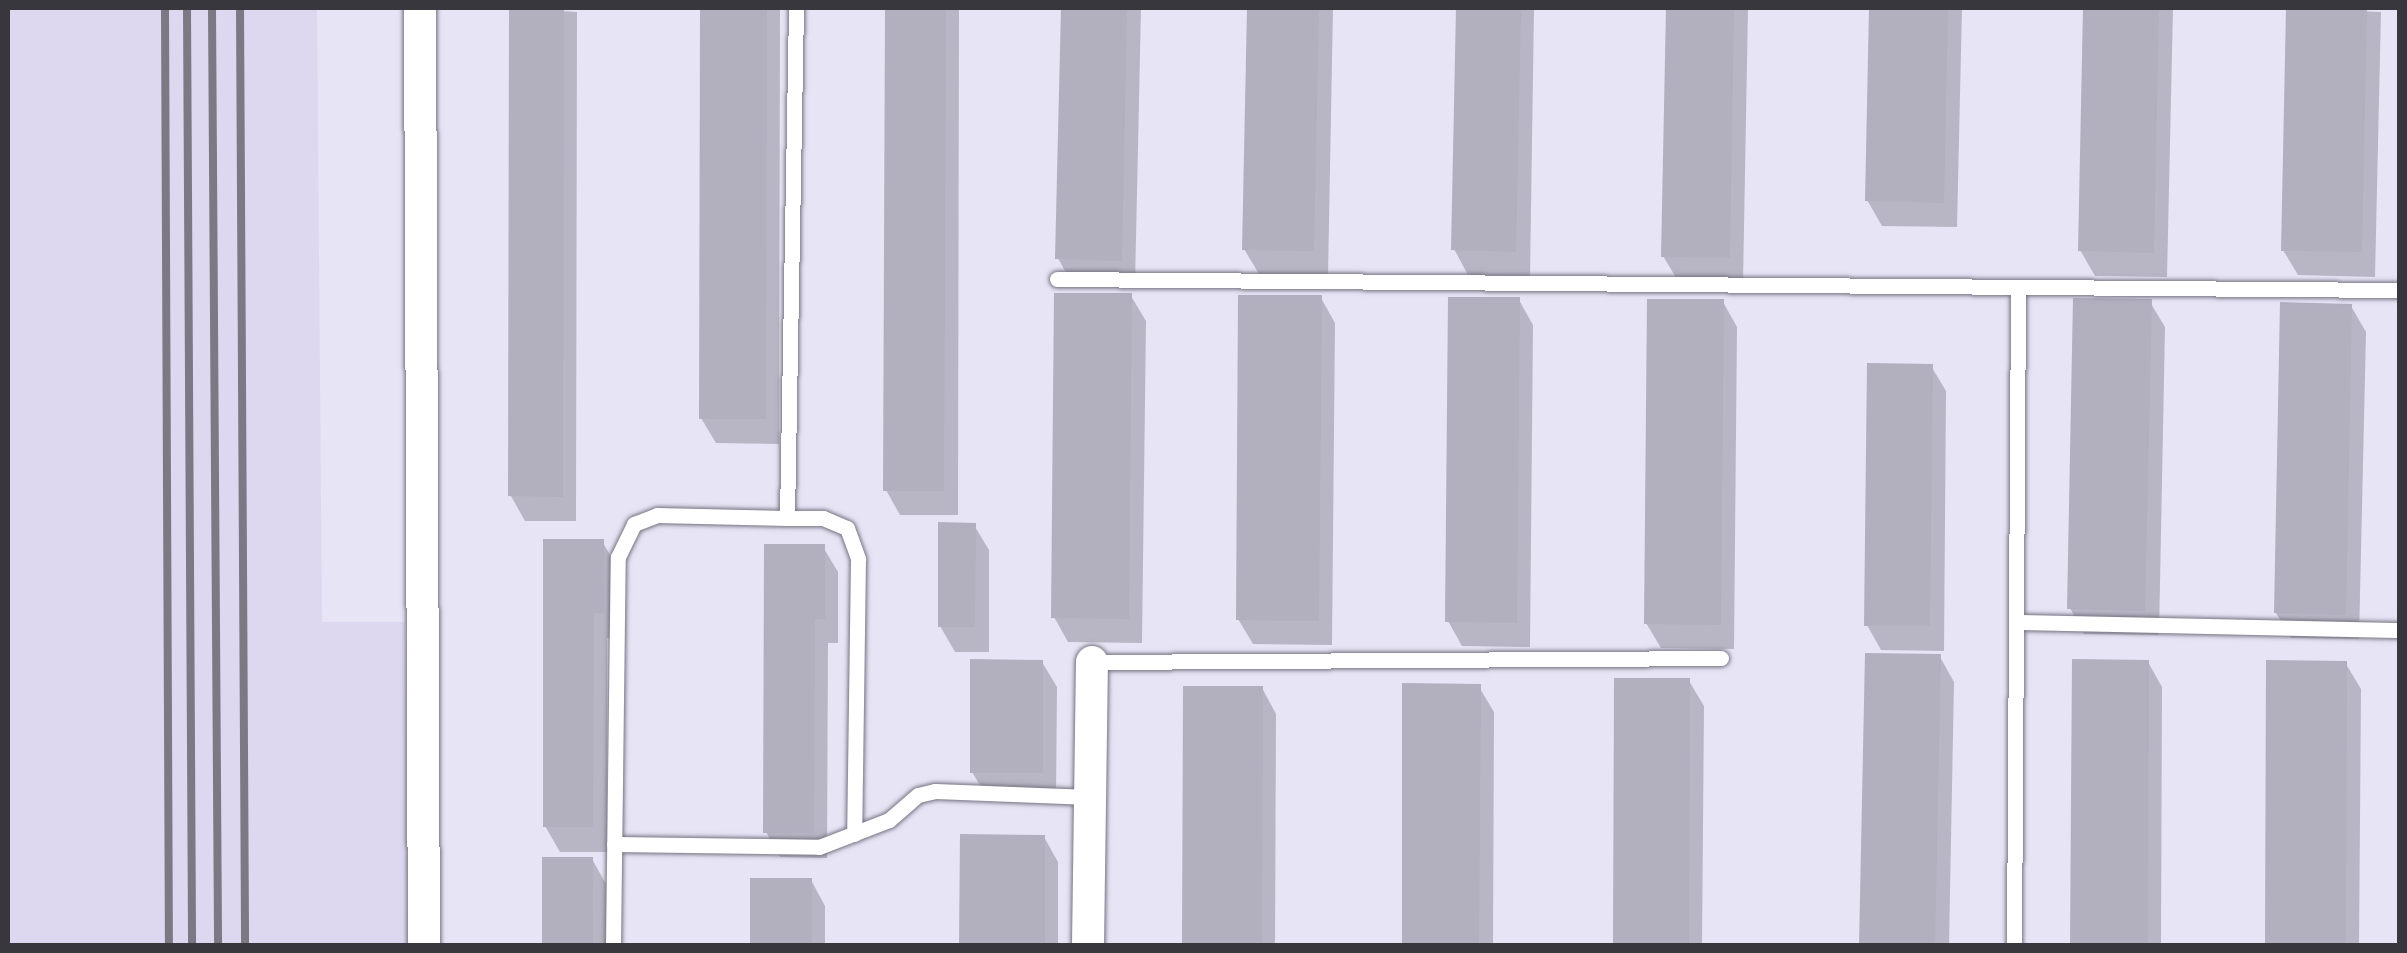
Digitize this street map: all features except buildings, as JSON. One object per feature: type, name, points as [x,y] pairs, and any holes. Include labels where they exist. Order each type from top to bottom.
[{"type":"street","points":[[420,8],[424,946]]},
{"type":"street","points":[[1088,946],[1092,662]]},
{"type":"lane","points":[[788,518],[796,8]]},
{"type":"lane","points":[[1057,279],[2400,290]]},
{"type":"lane","points":[[2014,946],[2018,286]]},
{"type":"lane","points":[[613,946],[623,543],[634,524],[658,516],[823,518],[846,528],[858,558],[854,834]]},
{"type":"lane","points":[[2016,622],[2400,630]]},
{"type":"lane","points":[[1092,662],[1721,658]]},
{"type":"lane","points":[[614,844],[819,847],[854,834],[934,791],[1090,797]]},
{"type":"shaded area","points":[[8,8],[317,8],[322,622],[405,622],[408,945],[8,945]]},
{"type":"railway","points":[[165,8],[169,946]]},
{"type":"railway","points":[[187,8],[192,946]]},
{"type":"railway","points":[[212,8],[218,946]]},
{"type":"railway","points":[[240,8],[245,946]]}]
